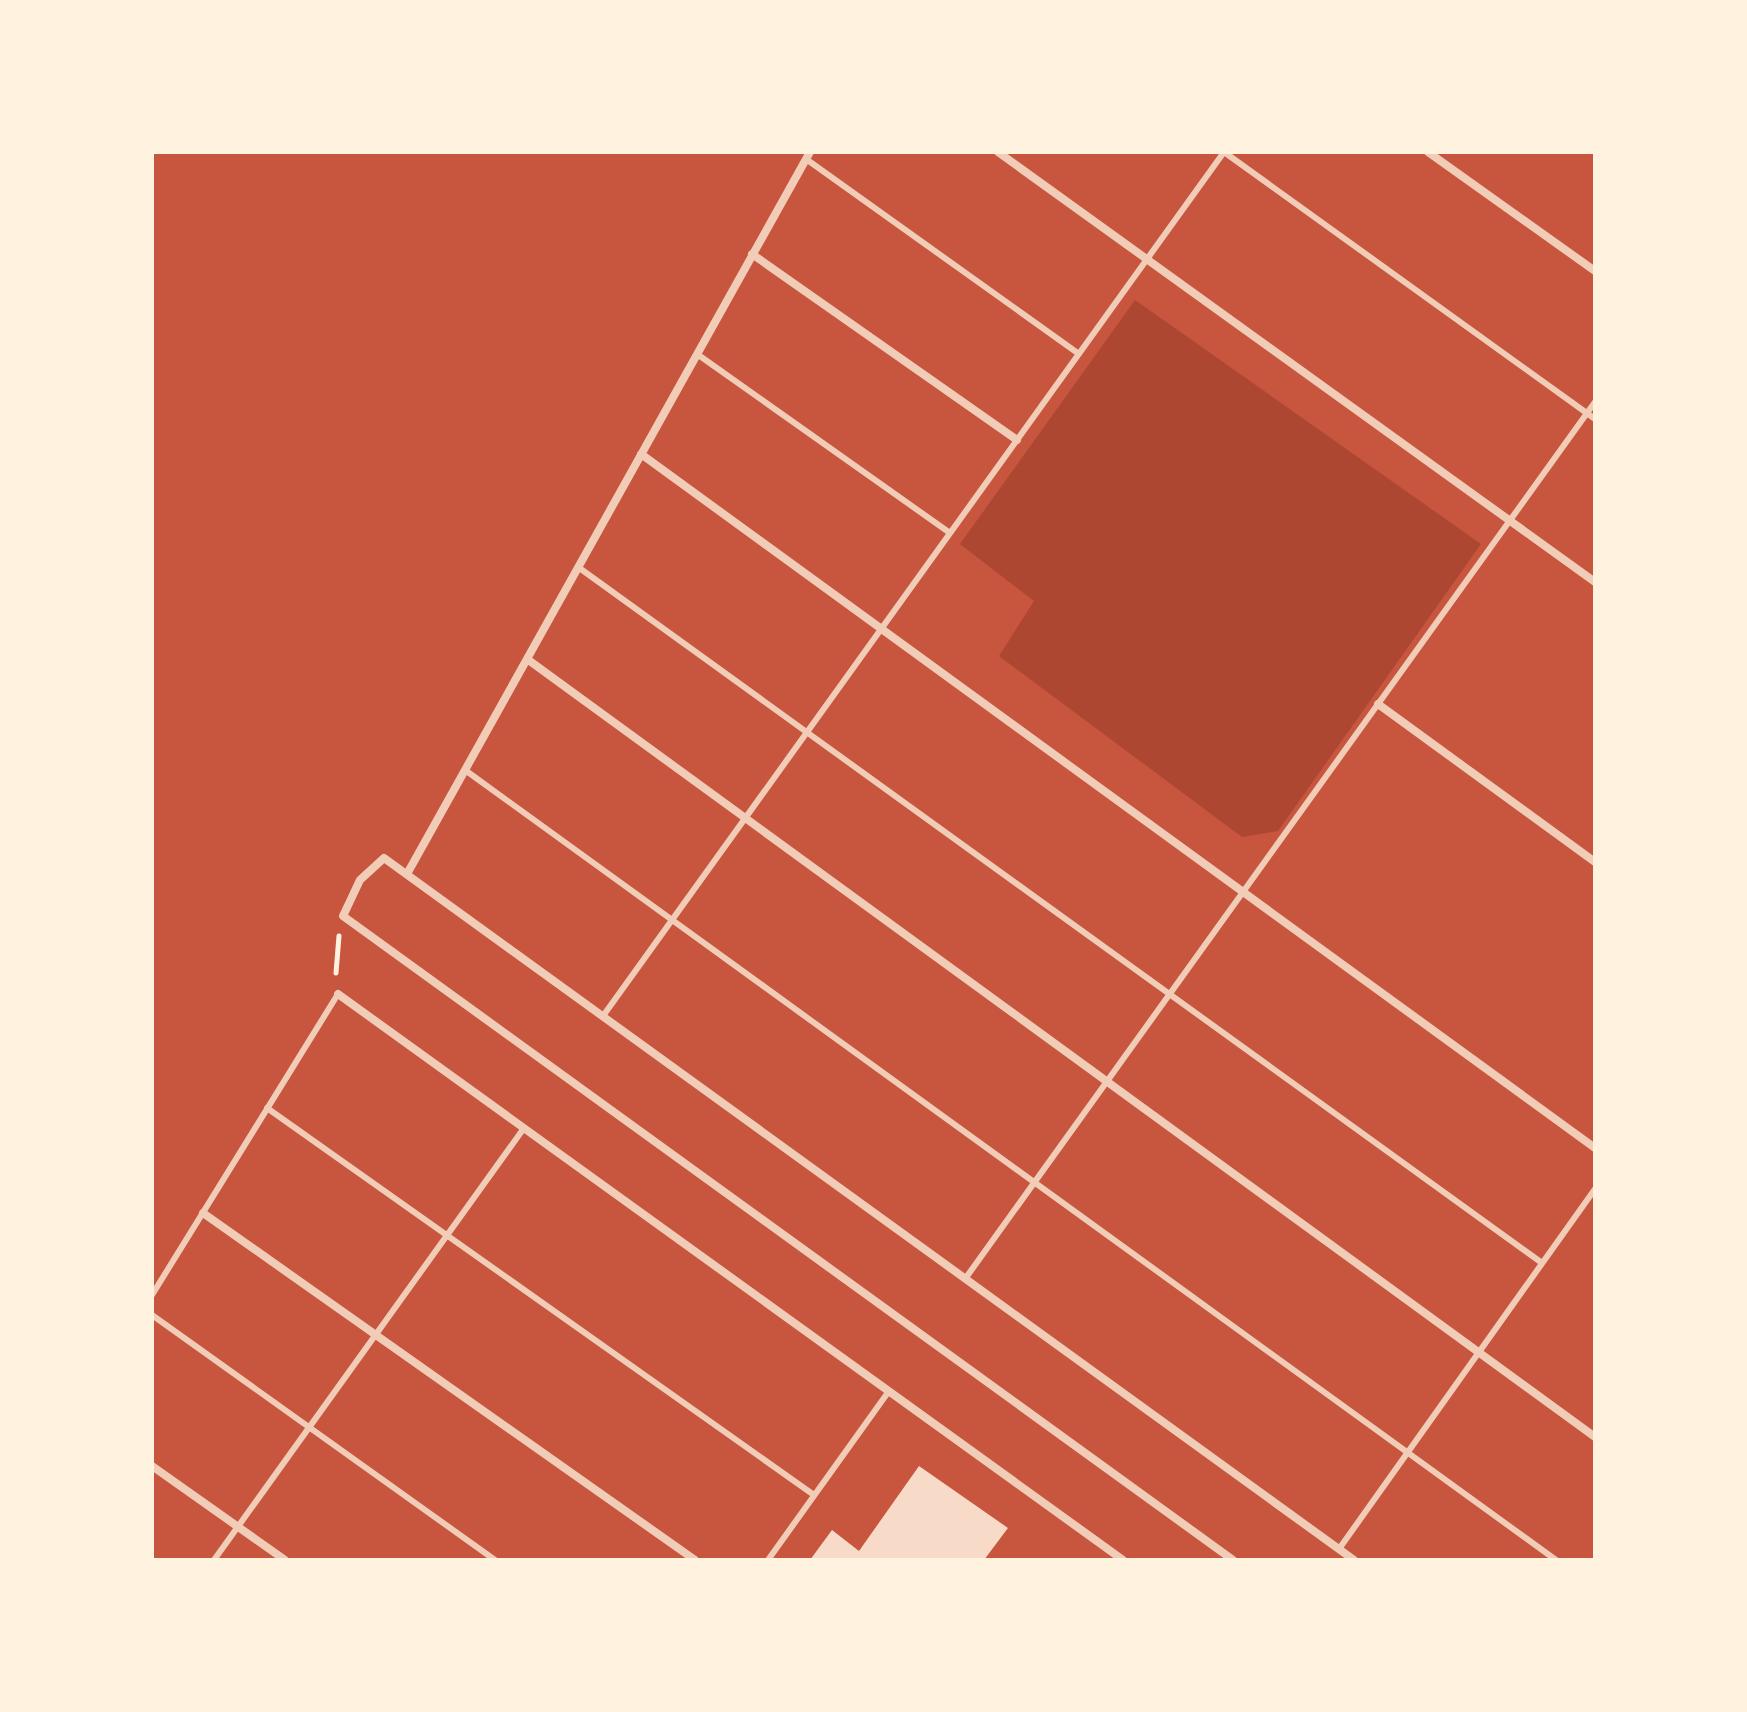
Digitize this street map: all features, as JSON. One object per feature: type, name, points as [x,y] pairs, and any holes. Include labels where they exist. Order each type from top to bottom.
[{"type":"street","points":[[998,152],[1595,582]]},
{"type":"street","points":[[1428,152],[1595,271]]},
{"type":"street","points":[[407,874],[808,156]]},
{"type":"street","points":[[752,254],[1017,440]]},
{"type":"street","points":[[641,454],[1595,1148]]},
{"type":"street","points":[[527,659],[1595,1437]]},
{"type":"street","points":[[1378,704],[1595,862]]},
{"type":"street","points":[[1233,1560],[343,916],[360,880],[384,858],[1354,1560]]},
{"type":"street","points":[[338,994],[1123,1560]]},
{"type":"street","points":[[203,1213],[695,1560]]},
{"type":"street","points":[[152,1466],[285,1560]]},
{"type":"lane","points":[[603,1016],[1224,152],[1595,419]]},
{"type":"lane","points":[[808,156],[1079,354]]},
{"type":"lane","points":[[697,354],[950,533]]},
{"type":"lane","points":[[965,1279],[1595,402]]},
{"type":"lane","points":[[578,567],[1542,1263]]},
{"type":"lane","points":[[465,770],[1556,1560]]},
{"type":"lane","points":[[152,1295],[338,994]]},
{"type":"lane","points":[[267,1108],[814,1495]]},
{"type":"lane","points":[[214,1560],[524,1128]]},
{"type":"lane","points":[[1339,1549],[1595,1189]]},
{"type":"lane","points":[[152,1315],[495,1560]]},
{"type":"lane","points":[[768,1560],[889,1391]]},
{"type":"path","points":[[338,994],[335,963],[343,916]]},
{"type":"shaded area","points":[[1135,300],[1481,544],[1278,831],[1242,837],[999,656],[1034,601],[960,544]]},
{"type":"building","points":[[919,1466],[1008,1528],[984,1560],[810,1560],[832,1530],[859,1551]]}]
